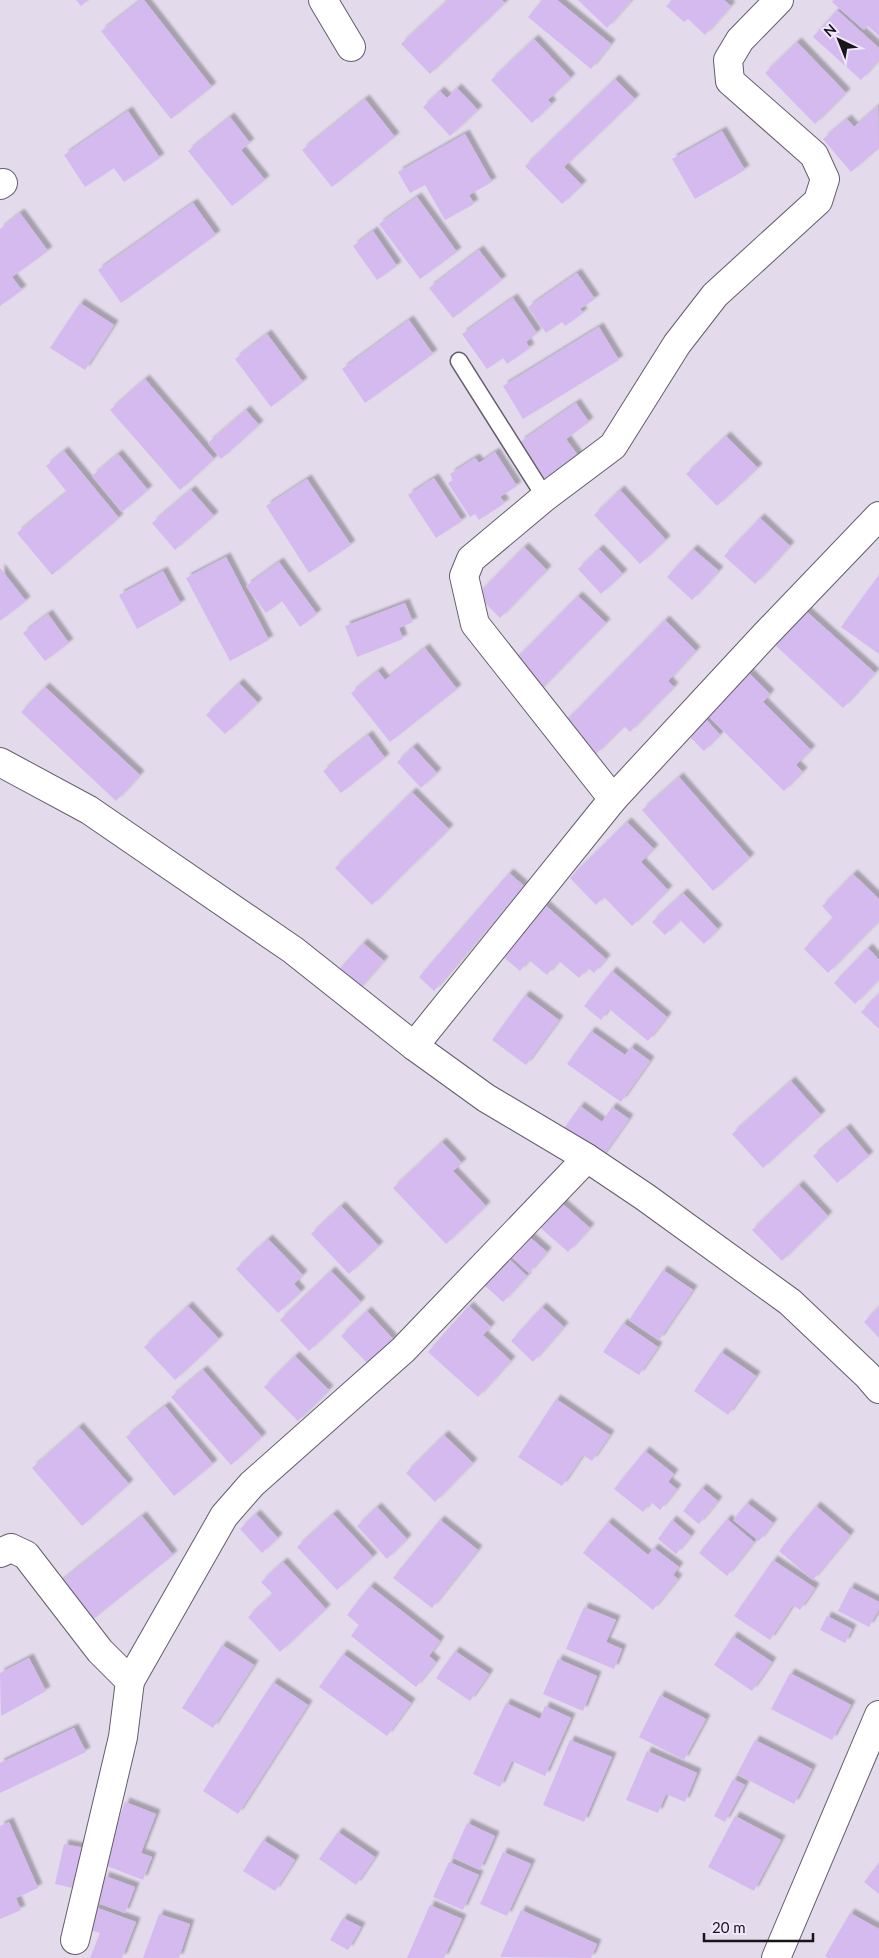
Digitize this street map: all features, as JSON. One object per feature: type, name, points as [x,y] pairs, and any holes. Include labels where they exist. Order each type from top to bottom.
[{"type":"street","points":[[324,0],[351,47]]},
{"type":"street","points":[[613,799],[475,624],[465,588],[464,576],[471,559],[545,497],[613,446],[677,344],[715,295],[818,201],[824,179],[814,155],[730,81],[728,60],[740,40],[779,0]]},
{"type":"street","points":[[414,1046],[613,799],[765,635],[879,516]]},
{"type":"street","points":[[0,762],[89,810],[293,950],[414,1046],[486,1098],[587,1158],[645,1197],[790,1302],[867,1374],[879,1389]]},
{"type":"street","points":[[75,1940],[123,1737],[130,1680],[224,1516],[252,1484],[403,1350],[587,1158]]},
{"type":"street","points":[[0,1553],[11,1548],[26,1555],[100,1651],[130,1680]]},
{"type":"street","points":[[776,1958],[879,1715]]},
{"type":"lane","points":[[459,361],[545,497]]},
{"type":"building","points":[[76,0],[88,0],[81,6]]},
{"type":"building","points":[[141,0],[144,0],[212,87],[171,119],[101,31]]},
{"type":"building","points":[[448,0],[502,0],[505,3],[430,74],[401,44]]},
{"type":"building","points":[[542,0],[557,0],[611,44],[591,69],[528,17]]},
{"type":"building","points":[[578,0],[630,0],[631,1],[607,28]]},
{"type":"building","points":[[672,0],[724,0],[731,6],[705,35],[688,19],[684,22],[666,6]]},
{"type":"building","points":[[833,0],[879,0],[879,36],[868,26],[864,30],[832,2]]},
{"type":"building","points":[[837,10],[879,48],[879,60],[861,80],[813,37]]},
{"type":"building","points":[[534,39],[571,78],[548,100],[552,104],[532,123],[491,80]]},
{"type":"building","points":[[797,42],[846,93],[815,124],[765,73]]},
{"type":"building","points":[[615,79],[635,99],[564,167],[582,185],[562,204],[525,166]]},
{"type":"building","points":[[457,88],[478,110],[450,136],[423,107],[440,91],[447,98]]},
{"type":"building","points":[[365,99],[395,137],[332,187],[302,150]]},
{"type":"building","points":[[878,106],[879,148],[851,172],[823,139],[847,119],[854,127]]},
{"type":"building","points":[[128,111],[160,158],[124,182],[114,168],[85,187],[64,155]]},
{"type":"building","points":[[230,117],[250,143],[241,150],[265,180],[232,206],[188,151]]},
{"type":"building","points":[[722,131],[745,170],[695,199],[672,159]]},
{"type":"building","points":[[465,134],[492,182],[469,195],[474,204],[445,220],[425,185],[410,193],[398,172]]},
{"type":"building","points":[[417,197],[457,252],[420,279],[379,224]]},
{"type":"building","points":[[193,203],[216,235],[121,303],[98,270]]},
{"type":"building","points":[[20,213],[48,251],[12,277],[22,290],[0,306],[0,229]]},
{"type":"building","points":[[373,231],[397,266],[377,280],[353,246]]},
{"type":"building","points":[[479,250],[502,280],[453,318],[429,288]]},
{"type":"building","points":[[577,273],[595,299],[580,309],[583,313],[565,326],[562,322],[546,333],[528,307]]},
{"type":"building","points":[[513,298],[537,333],[526,342],[530,348],[507,364],[503,358],[487,369],[462,334]]},
{"type":"building","points":[[80,303],[114,325],[85,370],[50,348]]},
{"type":"building","points":[[409,320],[433,354],[365,403],[342,369]]},
{"type":"building","points":[[599,327],[619,360],[523,419],[503,386]]},
{"type":"building","points":[[267,334],[303,382],[271,407],[235,359]]},
{"type":"building","points":[[145,379],[214,459],[180,490],[110,410]]},
{"type":"building","points":[[576,403],[589,422],[566,439],[582,461],[549,484],[520,442]]},
{"type":"building","points":[[246,410],[259,425],[221,459],[208,443]]},
{"type":"building","points":[[726,436],[758,468],[717,506],[686,474]]},
{"type":"building","points":[[64,451],[119,518],[52,575],[17,533],[67,492],[46,466]]},
{"type":"building","points":[[495,452],[517,486],[500,497],[505,503],[479,520],[475,514],[470,517],[448,483],[453,480],[450,474],[475,458],[479,463]]},
{"type":"building","points":[[118,454],[148,490],[122,512],[92,476]]},
{"type":"building","points":[[434,478],[462,521],[436,538],[408,495]]},
{"type":"building","points":[[307,479],[351,545],[309,573],[266,506]]},
{"type":"building","points":[[191,490],[214,516],[175,550],[152,523]]},
{"type":"building","points":[[620,490],[666,540],[640,564],[594,515]]},
{"type":"building","points":[[760,518],[790,546],[755,584],[724,556]]},
{"type":"building","points":[[524,547],[547,570],[500,618],[477,595]]},
{"type":"building","points":[[599,549],[623,574],[601,594],[578,569]]},
{"type":"building","points":[[693,549],[719,571],[692,600],[667,577]]},
{"type":"building","points":[[226,557],[269,640],[230,661],[186,578]]},
{"type":"building","points":[[279,562],[317,614],[300,627],[282,601],[266,613],[246,586]]},
{"type":"building","points":[[0,568],[26,601],[0,621]]},
{"type":"building","points":[[163,571],[181,604],[137,629],[119,595]]},
{"type":"building","points":[[879,575],[879,654],[841,627]]},
{"type":"building","points":[[578,596],[606,623],[538,692],[510,665]]},
{"type":"building","points":[[405,603],[413,622],[399,628],[403,639],[357,657],[345,626]]},
{"type":"building","points":[[806,611],[875,673],[843,708],[775,645]]},
{"type":"building","points":[[48,614],[69,643],[45,661],[23,633]]},
{"type":"building","points":[[665,620],[696,651],[668,681],[674,687],[630,732],[624,726],[596,754],[564,723]]},
{"type":"building","points":[[425,648],[457,689],[390,742],[351,693],[378,671],[385,680]]},
{"type":"building","points":[[749,673],[770,694],[763,702],[811,750],[796,765],[803,772],[784,791],[707,715]]},
{"type":"building","points":[[239,683],[258,703],[225,734],[206,715]]},
{"type":"building","points":[[45,687],[140,775],[116,801],[21,712]]},
{"type":"building","points":[[704,717],[720,735],[704,751],[687,734]]},
{"type":"building","points":[[368,735],[385,758],[341,793],[323,771]]},
{"type":"building","points":[[413,747],[437,773],[421,788],[397,762]]},
{"type":"building","points":[[679,777],[750,858],[713,891],[642,810]]},
{"type":"building","points":[[412,792],[449,829],[372,905],[335,868]]},
{"type":"building","points":[[627,822],[654,849],[641,862],[668,890],[632,926],[604,897],[596,905],[570,878]]},
{"type":"building","points":[[509,873],[524,886],[434,991],[419,977]]},
{"type":"building","points":[[853,874],[879,899],[879,921],[828,973],[804,949],[833,918],[822,906]]},
{"type":"building","points":[[683,893],[718,929],[704,944],[680,920],[665,935],[652,922]]},
{"type":"building","points":[[545,905],[606,959],[594,973],[588,968],[579,978],[559,961],[547,975],[529,960],[520,971],[501,955]]},
{"type":"building","points":[[363,943],[384,961],[357,991],[337,972]]},
{"type":"building","points":[[868,948],[879,960],[879,979],[855,1004],[834,983]]},
{"type":"building","points":[[612,971],[667,1017],[648,1041],[609,1009],[601,1020],[584,1006]]},
{"type":"building","points":[[879,994],[879,1029],[861,1012]]},
{"type":"building","points":[[525,995],[559,1020],[526,1065],[492,1040]]},
{"type":"building","points":[[591,1031],[625,1055],[631,1047],[650,1061],[621,1102],[567,1064]]},
{"type":"building","points":[[791,1081],[821,1115],[763,1168],[732,1134]]},
{"type":"building","points":[[580,1106],[602,1122],[612,1107],[629,1119],[599,1161],[561,1133]]},
{"type":"building","points":[[846,1128],[869,1156],[837,1183],[813,1156]]},
{"type":"building","points":[[442,1142],[462,1163],[453,1171],[486,1206],[446,1244],[393,1188]]},
{"type":"building","points":[[799,1185],[828,1216],[782,1261],[752,1230]]},
{"type":"building","points":[[557,1199],[590,1228],[568,1252],[535,1223]]},
{"type":"building","points":[[341,1206],[379,1246],[349,1274],[311,1234]]},
{"type":"building","points":[[525,1233],[547,1252],[529,1273],[507,1253]]},
{"type":"building","points":[[268,1239],[303,1275],[294,1284],[301,1292],[278,1313],[236,1269]]},
{"type":"building","points":[[505,1255],[527,1276],[503,1302],[481,1282]]},
{"type":"building","points":[[663,1270],[693,1290],[659,1340],[629,1320]]},
{"type":"building","points":[[331,1271],[361,1302],[309,1351],[280,1320]]},
{"type":"building","points":[[188,1306],[219,1339],[175,1380],[144,1347]]},
{"type":"building","points":[[469,1306],[491,1327],[483,1335],[511,1361],[478,1397],[428,1352]]},
{"type":"building","points":[[542,1307],[564,1327],[533,1362],[511,1341]]},
{"type":"building","points":[[879,1307],[879,1338],[864,1322]]},
{"type":"building","points":[[367,1311],[393,1339],[368,1364],[341,1336]]},
{"type":"building","points":[[623,1323],[658,1347],[639,1375],[603,1352]]},
{"type":"building","points":[[721,1352],[756,1376],[728,1415],[694,1391]]},
{"type":"building","points":[[295,1356],[329,1390],[298,1421],[264,1387]]},
{"type":"building","points":[[203,1370],[262,1437],[231,1465],[171,1397]]},
{"type":"building","points":[[556,1399],[610,1435],[592,1461],[583,1455],[562,1486],[518,1457]]},
{"type":"building","points":[[165,1406],[213,1464],[174,1496],[126,1437]]},
{"type":"building","points":[[79,1427],[129,1484],[82,1526],[32,1468]]},
{"type":"building","points":[[444,1435],[473,1463],[435,1502],[406,1473]]},
{"type":"building","points":[[645,1451],[674,1474],[668,1482],[677,1489],[660,1510],[651,1502],[643,1512],[614,1489]]},
{"type":"building","points":[[702,1488],[718,1501],[699,1524],[683,1511]]},
{"type":"building","points":[[747,1503],[773,1523],[759,1541],[733,1520]]},
{"type":"building","points":[[816,1506],[850,1535],[813,1580],[779,1551]]},
{"type":"building","points":[[377,1507],[407,1539],[387,1559],[357,1526]]},
{"type":"building","points":[[256,1514],[278,1538],[262,1553],[240,1529]]},
{"type":"building","points":[[333,1514],[373,1557],[337,1590],[297,1547]]},
{"type":"building","points":[[142,1516],[173,1555],[87,1624],[55,1586]]},
{"type":"building","points":[[727,1519],[754,1542],[727,1576],[699,1553]]},
{"type":"building","points":[[440,1520],[478,1550],[432,1608],[393,1578]]},
{"type":"building","points":[[672,1520],[691,1536],[676,1554],[658,1539]]},
{"type":"building","points":[[608,1522],[648,1555],[654,1548],[679,1567],[673,1575],[678,1579],[653,1610],[583,1553]]},
{"type":"building","points":[[773,1560],[815,1588],[800,1610],[793,1605],[770,1640],[734,1616]]},
{"type":"building","points":[[283,1562],[326,1609],[280,1652],[248,1617],[273,1594],[261,1582]]},
{"type":"building","points":[[370,1586],[440,1641],[429,1656],[436,1662],[416,1687],[351,1636],[359,1625],[347,1615]]},
{"type":"building","points":[[850,1587],[879,1602],[879,1609],[869,1627],[838,1611]]},
{"type":"building","points":[[584,1607],[616,1620],[606,1642],[622,1649],[614,1669],[566,1649]]},
{"type":"building","points":[[827,1616],[852,1629],[845,1643],[820,1630]]},
{"type":"building","points":[[733,1636],[772,1662],[752,1691],[714,1665]]},
{"type":"building","points":[[222,1645],[254,1665],[213,1728],[182,1708]]},
{"type":"building","points":[[455,1651],[489,1674],[470,1701],[436,1678]]},
{"type":"building","points":[[343,1654],[411,1703],[387,1736],[319,1687]]},
{"type":"building","points":[[29,1658],[46,1691],[1,1716],[0,1673]]},
{"type":"building","points":[[558,1659],[597,1676],[583,1711],[543,1694]]},
{"type":"building","points":[[790,1673],[851,1705],[832,1740],[771,1709]]},
{"type":"building","points":[[273,1682],[308,1705],[238,1814],[203,1791]]},
{"type":"building","points":[[660,1695],[706,1719],[684,1760],[639,1737]]},
{"type":"building","points":[[506,1703],[540,1719],[545,1706],[571,1718],[545,1776],[512,1761],[500,1787],[473,1774]]},
{"type":"building","points":[[74,1728],[86,1752],[0,1793],[0,1763]]},
{"type":"building","points":[[570,1740],[612,1757],[584,1822],[543,1805]]},
{"type":"building","points":[[755,1740],[812,1769],[794,1804],[737,1774]]},
{"type":"building","points":[[647,1751],[697,1773],[685,1802],[666,1794],[658,1813],[626,1800]]},
{"type":"building","points":[[733,1779],[745,1785],[725,1822],[714,1816]]},
{"type":"building","points":[[125,1802],[156,1814],[141,1853],[152,1857],[143,1880],[102,1864]]},
{"type":"building","points":[[735,1816],[781,1840],[754,1891],[708,1867]]},
{"type":"building","points":[[9,1822],[38,1888],[16,1898],[21,1910],[0,1919],[0,1826]]},
{"type":"building","points":[[467,1823],[495,1836],[480,1870],[452,1857]]},
{"type":"building","points":[[338,1832],[375,1857],[356,1885],[319,1859]]},
{"type":"building","points":[[263,1840],[295,1860],[275,1891],[243,1871]]},
{"type":"building","points":[[64,1844],[90,1849],[81,1890],[55,1884]]},
{"type":"building","points":[[503,1852],[531,1864],[507,1916],[480,1904]]},
{"type":"building","points":[[449,1862],[479,1875],[463,1910],[433,1897]]},
{"type":"building","points":[[879,1863],[879,1894],[864,1882]]},
{"type":"building","points":[[105,1876],[135,1887],[125,1913],[95,1902]]},
{"type":"building","points":[[430,1905],[462,1919],[444,1958],[407,1958]]},
{"type":"building","points":[[95,1907],[136,1922],[122,1958],[90,1958],[100,1933],[87,1929]]},
{"type":"building","points":[[521,1910],[597,1944],[591,1958],[500,1957]]},
{"type":"building","points":[[850,1913],[879,1929],[879,1958],[828,1958],[825,1956]]},
{"type":"building","points":[[159,1914],[190,1924],[179,1958],[143,1958]]},
{"type":"building","points":[[343,1918],[361,1927],[348,1950],[330,1940]]}]
